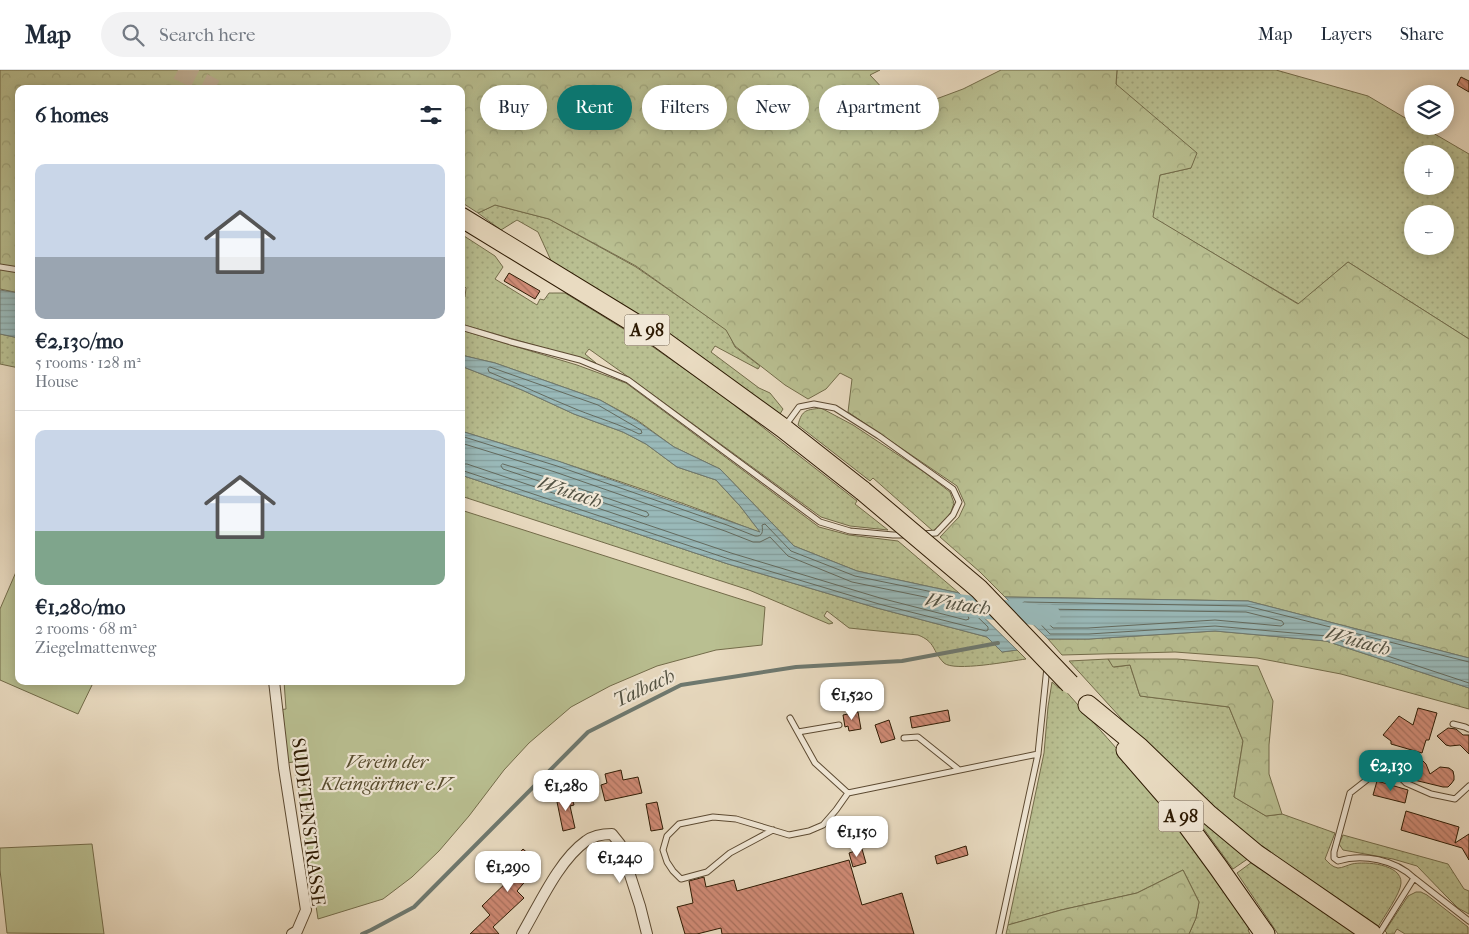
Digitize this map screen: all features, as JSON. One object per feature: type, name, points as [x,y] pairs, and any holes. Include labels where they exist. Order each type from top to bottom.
[{"type":"highway","name":"A 98","points":[[465,219],[659,338],[783,428],[863,491],[979,590],[1070,684],[1166,796],[1265,934]]},
{"type":"highway","points":[[1088,705],[1139,747],[1208,814],[1256,854],[1372,932]]},
{"type":"street","name":"SUDETENSTRASSE","points":[[274,685],[284,768],[306,910],[297,931],[292,934]]},
{"type":"street","points":[[522,934],[555,877],[574,852],[587,840],[599,835],[612,834],[620,844],[647,934]]},
{"type":"lane","points":[[0,267],[15,269]]},
{"type":"lane","points":[[465,328],[580,360],[628,380],[820,522],[850,531],[893,535],[936,533],[953,515],[959,502],[953,489],[879,436],[835,408],[814,404],[799,407],[783,428]]},
{"type":"lane","points":[[999,934],[1038,754],[1047,660]]},
{"type":"lane","points":[[790,718],[815,763],[848,793]]},
{"type":"lane","points":[[1453,724],[1469,729]]},
{"type":"lane","points":[[798,732],[839,725]]},
{"type":"lane","points":[[904,738],[918,737],[958,769]]},
{"type":"lane","points":[[773,830],[730,853],[707,872],[681,879],[673,872],[663,850],[667,836],[679,824],[713,817],[736,819],[756,826],[773,830],[789,835],[823,826],[848,793],[1038,754]]},
{"type":"lane","points":[[1469,786],[1454,800],[1431,794],[1406,784],[1387,764],[1350,793],[1334,852],[1334,858],[1338,861],[1347,858],[1374,859],[1391,863],[1414,878],[1469,921]]},
{"type":"lane","points":[[1372,932],[1414,878]]},
{"type":"green space","points":[[0,70],[880,70],[870,75],[879,85],[819,85],[819,130],[939,130],[939,98],[963,89],[1001,70],[1117,70],[1116,84],[1197,153],[1191,168],[1160,175],[1153,217],[1298,304],[1348,262],[1469,339],[1469,658],[1248,601],[1005,597],[940,537],[959,517],[965,504],[957,486],[848,412],[852,379],[840,373],[826,389],[808,399],[785,385],[735,346],[726,330],[636,266],[549,219],[495,205],[478,213],[465,205],[465,85],[15,85],[15,292],[0,289]]},
{"type":"green space","points":[[1117,70],[1276,70],[1368,96],[1404,117],[1404,135],[1436,135],[1454,145],[1404,145],[1404,195],[1454,195],[1454,145],[1469,154],[1469,339],[1348,262],[1299,304],[1152,217],[1160,175],[1191,168],[1116,84]]},
{"type":"green space","points":[[495,205],[549,219],[636,267],[727,330],[735,347],[760,366],[758,369],[715,346],[711,352],[759,388],[770,393],[783,409],[780,414],[663,331],[553,265],[538,232],[517,220],[501,230],[478,213]]},
{"type":"green space","points":[[465,237],[495,256],[503,267],[495,279],[537,305],[540,299],[544,300],[549,293],[565,293],[653,347],[719,393],[857,501],[855,504],[888,530],[850,526],[821,517],[589,349],[585,354],[596,363],[465,325]]},
{"type":"green space","points":[[465,331],[577,365],[626,383],[819,527],[849,535],[898,541],[959,593],[857,571],[794,546],[720,469],[674,447],[637,420],[600,400],[495,363],[465,356]]},
{"type":"green space","points":[[0,334],[15,337],[15,367],[0,364]]},
{"type":"green space","points":[[465,368],[522,390],[574,414],[623,432],[646,444],[677,467],[716,480],[761,533],[687,505],[465,432]]},
{"type":"green space","points":[[821,408],[853,425],[924,472],[950,492],[954,503],[951,512],[944,522],[933,531],[873,478],[870,481],[798,425],[803,413]]},
{"type":"green space","points":[[465,476],[728,564],[877,608],[987,637],[1002,652],[1017,650],[1026,659],[996,664],[950,665],[944,663],[931,644],[918,635],[849,628],[827,611],[824,616],[833,623],[829,624],[749,590],[465,497]]},
{"type":"green space","name":"Verein der Kleingärtner e.V.","points":[[465,511],[765,607],[762,645],[716,650],[657,666],[610,686],[571,707],[529,743],[504,770],[439,851],[412,877],[383,899],[318,919],[294,762],[285,763],[278,710],[286,709],[284,685],[465,685]]},
{"type":"green space","points":[[15,574],[15,685],[92,685],[78,714],[0,680],[0,609]]},
{"type":"green space","points":[[1215,631],[1326,641],[1469,688],[1469,709],[1341,674],[1257,658],[1175,652],[1062,655],[1048,639],[1089,639]]},
{"type":"green space","points":[[1108,659],[1114,667],[1130,665],[1140,696],[1229,707],[1243,741],[1234,797],[1266,816],[1282,814],[1335,833],[1325,859],[1334,867],[1340,868],[1352,864],[1365,863],[1382,865],[1396,872],[1400,877],[1400,887],[1378,927],[1300,878],[1209,806],[1141,740],[1069,661]]},
{"type":"green space","points":[[1108,659],[1177,659],[1258,666],[1273,701],[1269,745],[1269,774],[1282,814],[1266,816],[1234,797],[1243,741],[1229,707],[1140,696],[1130,665],[1113,667]]},
{"type":"green space","points":[[1052,682],[1059,688],[1063,688],[1140,775],[1251,927],[1248,930],[1250,934],[1189,934],[1196,918],[1199,902],[1183,870],[1137,893],[1061,910],[1008,925],[1044,753]]},
{"type":"green space","points":[[1195,813],[1249,858],[1233,869],[1193,814]]},
{"type":"green space","points":[[1343,835],[1448,864],[1464,889],[1469,891],[1469,914],[1458,908],[1417,866],[1393,859],[1343,850],[1339,844]]},
{"type":"green space","points":[[92,844],[104,934],[7,933],[0,870],[0,848]]},
{"type":"green space","points":[[1252,862],[1359,934],[1278,934],[1237,873]]},
{"type":"green space","points":[[1183,870],[1199,902],[1196,918],[1189,934],[1006,934],[1008,925],[1061,910],[1137,893]]},
{"type":"green space","points":[[1416,892],[1427,895],[1468,927],[1468,934],[1405,934],[1397,929],[1394,934],[1386,934],[1385,931],[1408,896]]},
{"type":"water","points":[[0,290],[15,292],[15,337],[0,334]]},
{"type":"water","points":[[465,356],[495,363],[600,400],[637,421],[674,447],[720,469],[794,546],[857,571],[959,593],[1017,650],[1002,652],[987,637],[877,608],[728,564],[465,476],[465,432],[558,461],[760,532],[740,506],[716,480],[677,467],[646,444],[623,432],[574,414],[522,390],[465,368]]},
{"type":"water","points":[[1005,597],[1248,601],[1469,658],[1469,688],[1326,641],[1215,631],[1089,639],[1048,639]]},
{"type":"building","points":[[1461,77],[1469,81],[1469,92],[1457,85]]},
{"type":"building","points":[[509,273],[540,291],[535,299],[504,281]]},
{"type":"building","points":[[1418,708],[1437,713],[1429,740],[1426,740],[1422,753],[1391,744],[1391,741],[1383,735],[1399,716],[1413,725]]},
{"type":"building","points":[[948,710],[950,721],[912,728],[910,717]]},
{"type":"building","points":[[858,712],[861,729],[849,731],[848,726],[845,727],[843,715]]},
{"type":"building","points":[[889,720],[895,739],[881,743],[875,725]]},
{"type":"building","points":[[1448,728],[1456,729],[1463,735],[1469,735],[1469,754],[1460,745],[1446,745],[1437,736]]},
{"type":"building","points":[[1415,753],[1426,764],[1430,774],[1440,767],[1449,768],[1453,771],[1454,780],[1451,784],[1448,787],[1443,787],[1410,779],[1408,766]]},
{"type":"building","points":[[621,770],[623,780],[638,777],[642,793],[605,801],[601,785],[607,783],[605,774]]},
{"type":"building","points":[[1377,781],[1408,790],[1405,803],[1373,795]]},
{"type":"building","points":[[571,794],[574,805],[570,806],[575,828],[563,831],[556,797]]},
{"type":"building","points":[[657,802],[663,829],[651,831],[646,804]]},
{"type":"building","points":[[1406,811],[1459,827],[1455,843],[1469,834],[1469,860],[1462,848],[1401,830]]},
{"type":"building","points":[[966,846],[968,855],[937,864],[935,856]]},
{"type":"building","points":[[523,849],[540,864],[517,891],[524,898],[493,927],[499,934],[470,934],[490,915],[482,906],[514,875],[506,868]]},
{"type":"building","points":[[862,849],[866,863],[853,867],[849,853]]},
{"type":"building","points":[[849,860],[862,905],[902,893],[914,934],[722,934],[721,928],[697,934],[685,934],[677,907],[693,903],[689,881],[704,877],[706,887],[734,880],[737,891]]},
{"type":"waterway","name":"Wutach","points":[[946,603],[1050,615]]},
{"type":"waterway","name":"Talbach","points":[[362,934],[414,907],[588,732],[681,685],[796,667],[902,661],[998,643]]},
{"type":"tunnel","points":[[178,70],[207,85]]}]
